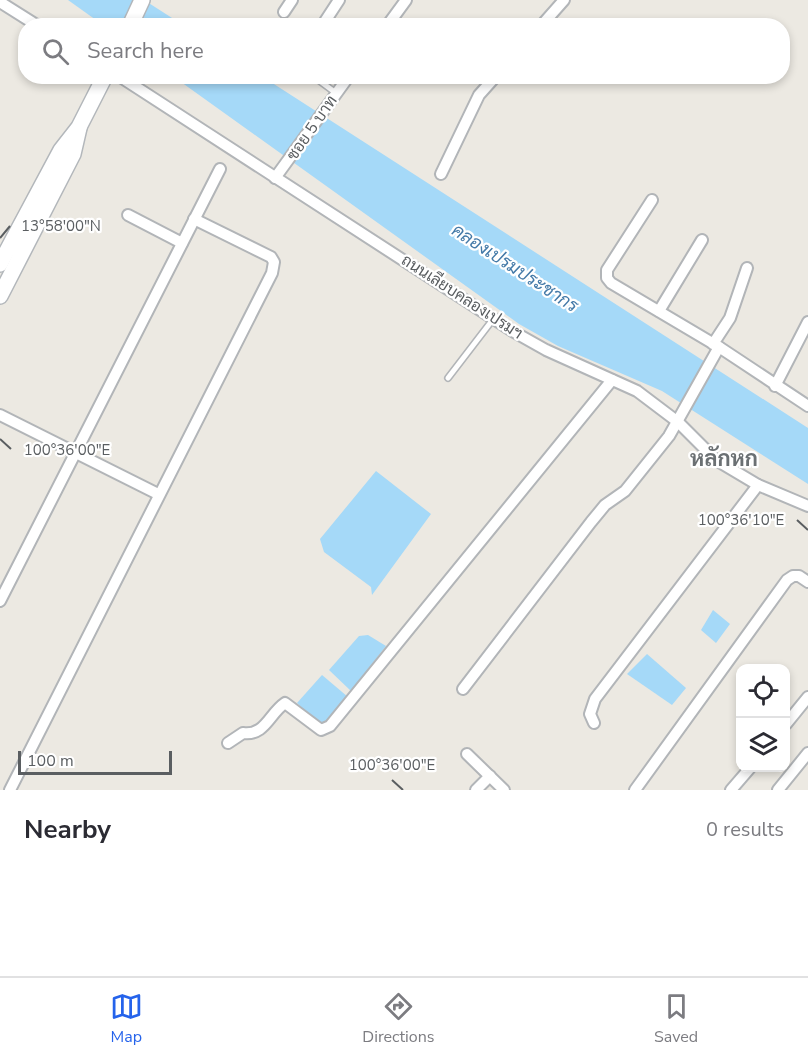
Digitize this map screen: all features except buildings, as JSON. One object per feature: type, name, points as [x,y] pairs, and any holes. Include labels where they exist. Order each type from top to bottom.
[{"type":"street","points":[[134,18],[142,0]]},
{"type":"street","points":[[284,12],[292,0]]},
{"type":"street","points":[[327,18],[339,0]]},
{"type":"street","points":[[548,18],[564,0]]},
{"type":"street","points":[[392,18],[404,1]]},
{"type":"street","points":[[0,2],[25,18]]},
{"type":"street","points":[[0,264],[61,150],[79,127],[101,84]]},
{"type":"street","name":"ถนนเลียบคลองเปรมฯ","points":[[131,84],[546,350],[637,391],[678,422],[705,453],[731,471],[808,506]]},
{"type":"street","name":"ซอย 5 บาท","points":[[275,178],[343,84]]},
{"type":"street","points":[[441,174],[479,95],[489,84]]},
{"type":"street","points":[[0,296],[73,154],[79,127]]},
{"type":"street","points":[[0,601],[220,169]]},
{"type":"street","points":[[652,200],[607,270],[607,278],[611,283],[808,406]]},
{"type":"street","points":[[128,215],[182,243]]},
{"type":"street","points":[[10,790],[272,273],[274,262],[271,256],[194,219]]},
{"type":"street","points":[[659,311],[702,240]]},
{"type":"street","points":[[463,689],[591,522],[605,506],[625,491],[678,422],[730,318],[747,268]]},
{"type":"street","points":[[775,386],[808,322]]},
{"type":"street","points":[[228,743],[243,733],[252,734],[261,729],[285,703],[317,728],[327,729],[612,380]]},
{"type":"street","points":[[1,419],[75,452],[158,494]]},
{"type":"street","points":[[594,723],[590,714],[595,699],[758,484]]},
{"type":"street","points":[[635,790],[788,580],[793,576],[799,576],[808,582]]},
{"type":"street","points":[[790,719],[808,697]]},
{"type":"street","points":[[778,790],[808,753]]},
{"type":"street","points":[[467,754],[504,790]]},
{"type":"street","points":[[731,790],[747,772]]},
{"type":"street","points":[[476,790],[490,776]]},
{"type":"lane","points":[[324,84],[336,93]]},
{"type":"lane","points":[[448,378],[494,318]]},
{"type":"water","points":[[68,0],[144,0],[172,18],[93,18]]},
{"type":"water","name":"คลองเปรมประชากร","points":[[184,84],[274,84],[808,428],[808,484],[662,391],[558,346],[519,324]]},
{"type":"water","points":[[376,471],[431,514],[372,595],[371,587],[324,552],[320,539]]},
{"type":"water","points":[[713,610],[730,624],[716,643],[701,630]]},
{"type":"water","points":[[368,635],[386,646],[351,691],[329,670],[359,636]]},
{"type":"water","points":[[647,654],[686,688],[672,705],[627,674]]},
{"type":"water","points":[[322,675],[348,697],[328,722],[320,725],[297,703]]},
{"type":"district","name":"หลักหก","points":[[724,459]]}]
